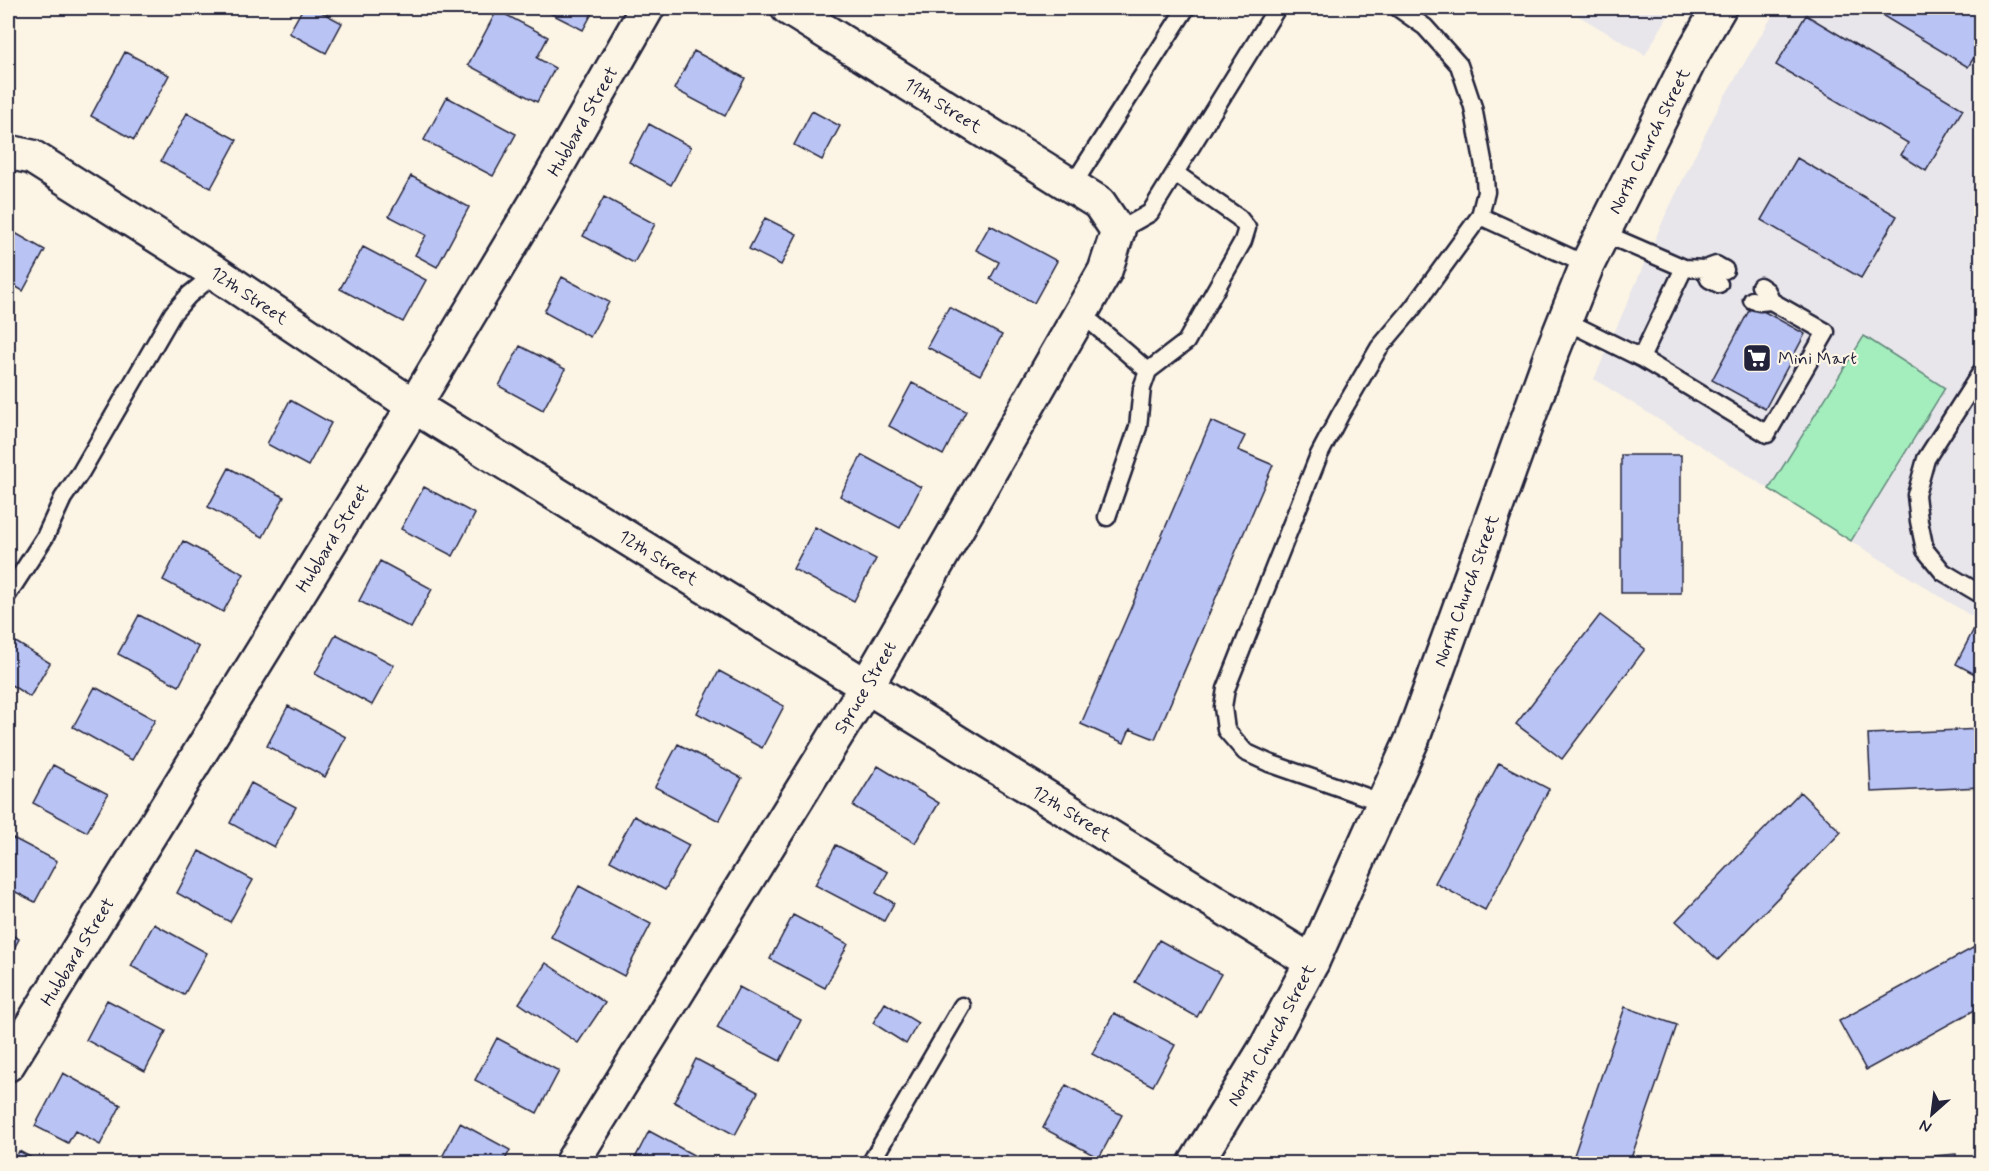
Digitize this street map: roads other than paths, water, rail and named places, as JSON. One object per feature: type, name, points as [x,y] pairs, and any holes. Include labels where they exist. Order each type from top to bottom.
[{"type":"street","name":"Hubbard Street","points":[[8,1064],[414,406],[541,194],[647,8]]},
{"type":"street","name":"11th Street","points":[[788,8],[1085,195]]},
{"type":"street","name":"North Church Street","points":[[1195,1164],[1267,1046],[1312,962],[1384,803],[1412,740],[1564,320],[1587,265],[1694,51],[1712,10]]},
{"type":"street","name":"12th Street","points":[[8,152],[32,157],[216,273],[414,406],[1312,962]]},
{"type":"street","points":[[1085,195],[1119,231]]},
{"type":"street","name":"Spruce Street","points":[[571,1164],[866,687],[1105,271],[1119,231]]},
{"type":"lane","points":[[1085,195],[1186,8]]},
{"type":"lane","points":[[1119,231],[1150,213],[1278,8]]},
{"type":"lane","points":[[1384,803],[1269,763],[1245,752],[1226,730],[1223,707],[1226,688],[1318,455],[1379,348],[1412,309],[1480,216],[1486,192],[1484,166],[1473,107],[1459,65],[1425,27],[1398,8]]},
{"type":"lane","points":[[1107,517],[1138,427],[1142,388],[1148,371],[1186,342],[1243,241],[1247,228],[1239,218],[1175,173]]},
{"type":"lane","points":[[1480,216],[1587,265]]},
{"type":"lane","points":[[1604,233],[1684,268],[1705,269],[1709,279],[1722,277]]},
{"type":"lane","points":[[1641,358],[1684,268]]},
{"type":"lane","points":[[8,594],[45,537],[63,498],[81,472],[173,313],[189,295],[216,273]]},
{"type":"lane","points":[[1564,320],[1641,358],[1767,434],[1826,332],[1771,301],[1767,291],[1756,293]]},
{"type":"lane","points":[[1081,313],[1148,371]]},
{"type":"lane","points":[[1982,370],[1926,459],[1916,495],[1926,550],[1943,572],[1982,595]]},
{"type":"lane","points":[[870,1164],[962,1006]]},
{"type":"place","name":"Mini Mart","points":[[1757,358]]}]
